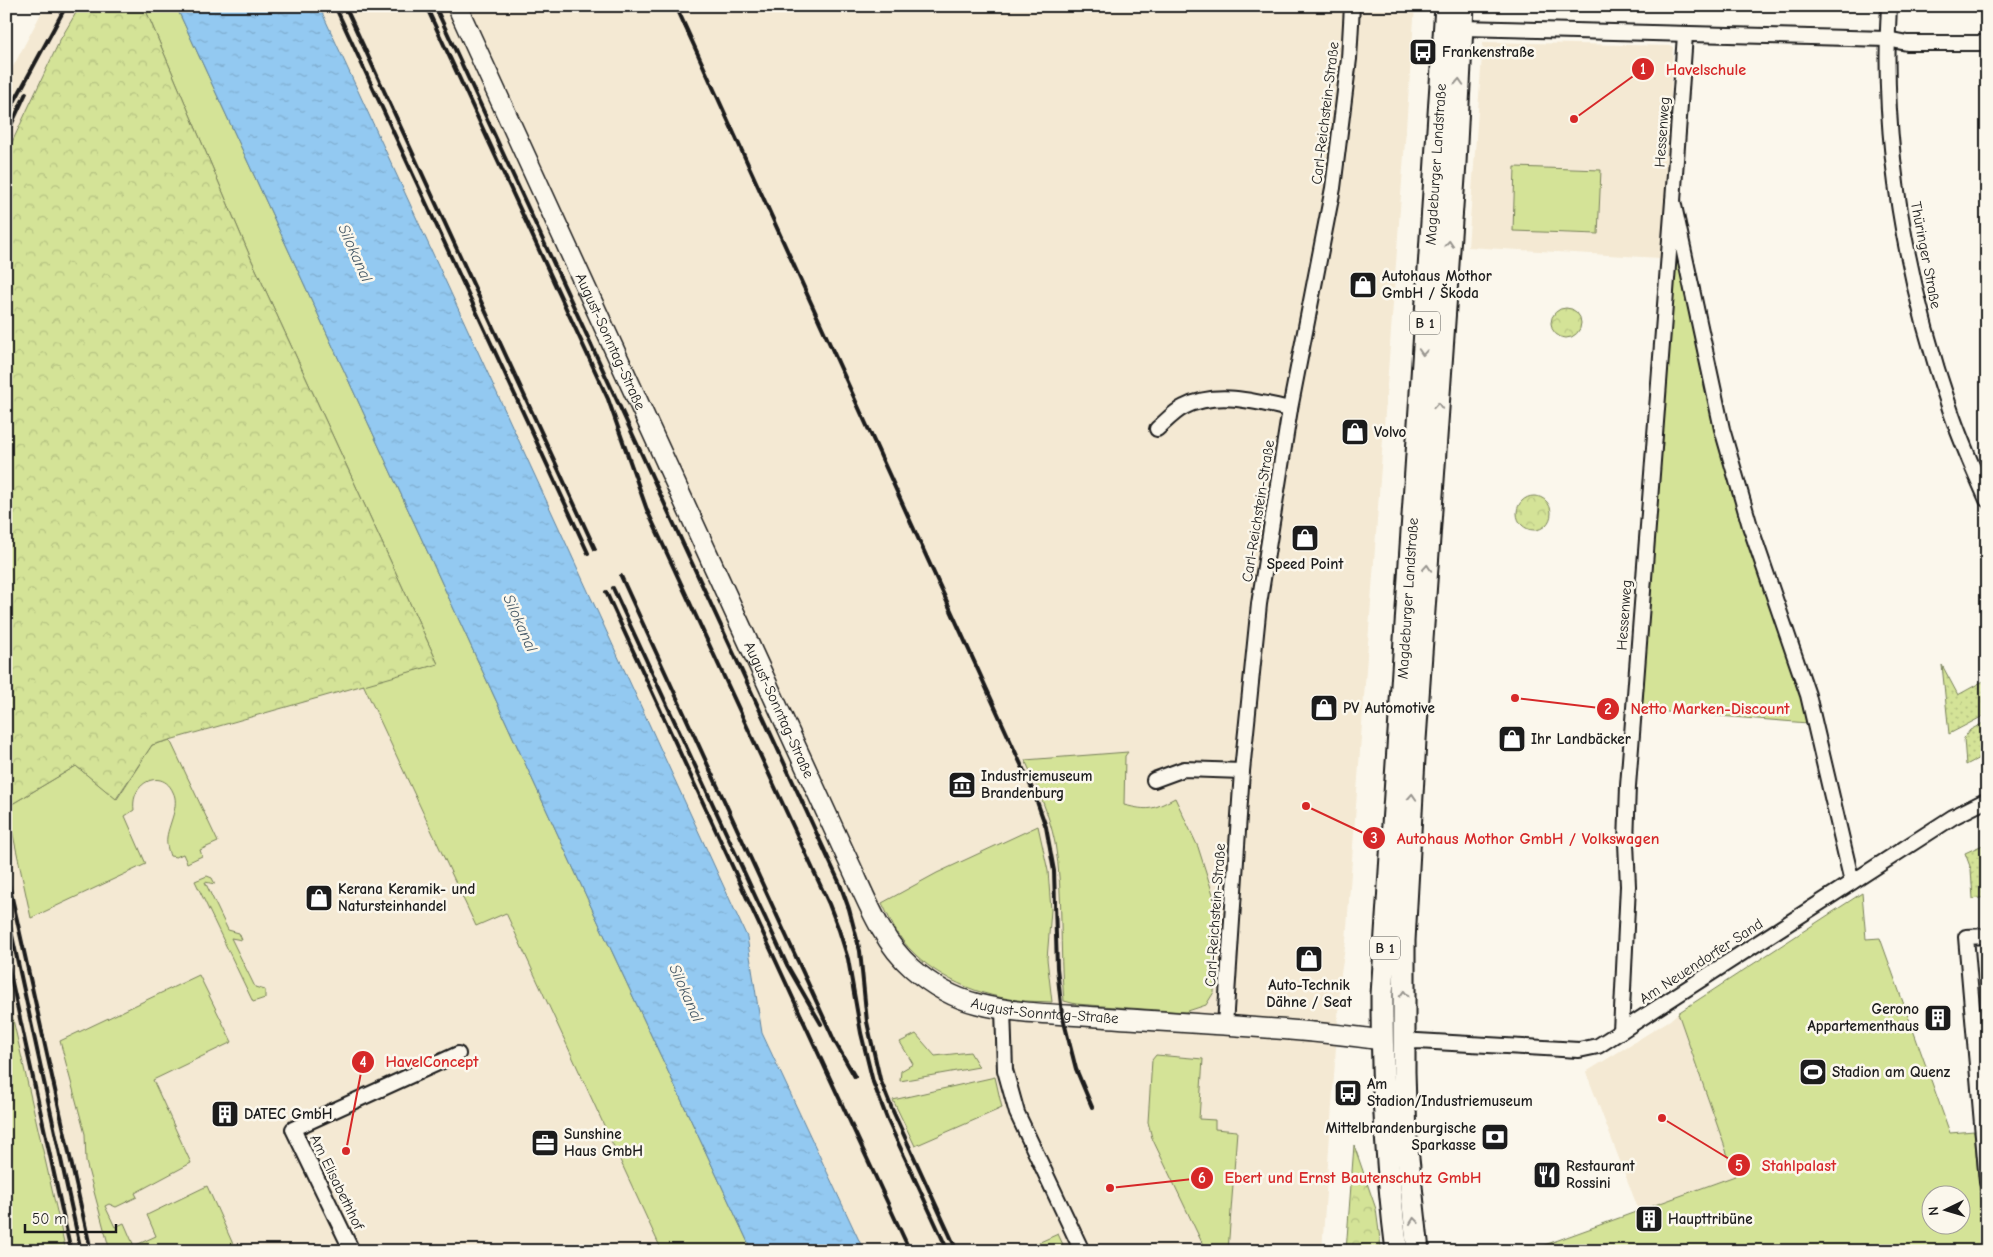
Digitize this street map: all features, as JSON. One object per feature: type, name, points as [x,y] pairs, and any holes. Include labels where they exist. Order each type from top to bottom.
[{"type":"main road","name":"Magdeburger Landstraße","points":[[1397,1251],[1390,1193],[1382,1040],[1382,995],[1446,6]]},
{"type":"main road","name":"Magdeburger Landstraße","points":[[1418,1251],[1406,1140],[1404,941],[1414,760],[1455,164],[1463,6]]},
{"type":"main road","points":[[1382,1040],[1404,1042]]},
{"type":"street","name":"August-Sonntag-Straße","points":[[457,6],[877,919],[898,953],[910,967],[924,978],[958,998],[1003,1009],[1225,1025],[1382,1040]]},
{"type":"street","name":"Carl-Reichstein-Straße","points":[[1225,1025],[1242,771],[1260,604],[1290,408],[1333,188],[1348,59],[1352,6]]},
{"type":"street","name":"Thüringer Straße","points":[[1889,6],[1887,39],[1888,98],[1892,142],[1909,263],[1917,302],[1950,410],[1987,500]]},
{"type":"street","points":[[1462,28],[1987,43]]},
{"type":"street","name":"Hessenweg","points":[[1621,1031],[1628,886],[1626,842],[1628,786],[1685,35]]},
{"type":"street","name":"Hessenweg","points":[[1673,202],[1722,429],[1750,526],[1808,695],[1852,882]]},
{"type":"street","points":[[1157,429],[1183,407],[1210,400],[1240,398],[1290,408]]},
{"type":"street","points":[[1154,780],[1184,769],[1242,771]]},
{"type":"street","name":"Am Neuendorfer Sand","points":[[1404,1042],[1579,1050],[1598,1046],[1953,817],[1987,800]]},
{"type":"street","points":[[1987,936],[1966,937],[1983,1088],[1987,1182]]},
{"type":"street","points":[[1003,1009],[1005,1070],[1017,1113],[1082,1251]]},
{"type":"street","name":"Am Elisabethhof","points":[[352,1251],[293,1128],[458,1054]]},
{"type":"shaded area","points":[[45,6],[80,6],[60,40],[6,155],[6,80]]},
{"type":"shaded area","points":[[319,6],[1415,6],[1346,941],[1341,974],[1322,1251],[1066,1251],[1058,1234],[1020,1251],[864,1251],[762,1032],[747,937]]},
{"type":"shaded area","points":[[1483,42],[1673,46],[1667,191],[1660,258],[1468,247]]},
{"type":"shaded area","points":[[396,675],[662,1251],[66,1251],[6,989],[6,804],[7,806],[76,766],[117,799],[152,745]]},
{"type":"shaded area","points":[[1678,1013],[1735,1176],[1639,1211],[1586,1072],[1670,1020]]},
{"type":"green space","points":[[80,6],[144,6],[252,261],[438,664],[152,745],[116,799],[76,766],[7,807],[6,155],[60,40]]},
{"type":"green space","points":[[144,6],[176,6],[752,1251],[662,1251],[506,913],[476,926],[363,684],[438,664],[252,261]]},
{"type":"green space","points":[[1515,167],[1601,170],[1598,234],[1513,231]]},
{"type":"green space","points":[[1682,257],[1697,334],[1804,697],[1808,723],[1642,710],[1672,259]]},
{"type":"green space","points":[[1566,308],[1572,309],[1580,317],[1580,329],[1572,337],[1566,338],[1560,337],[1552,329],[1551,323],[1552,317],[1560,309]]},
{"type":"green space","points":[[1534,496],[1546,501],[1551,513],[1546,525],[1534,530],[1522,525],[1517,513],[1522,501]]},
{"type":"green space","points":[[1942,665],[1958,695],[1987,679],[1987,714],[1949,734]]},
{"type":"green space","points":[[1987,721],[1987,754],[1966,765],[1964,738],[1970,730]]},
{"type":"green space","points":[[170,740],[218,842],[200,850],[202,856],[187,863],[183,854],[176,857],[170,856],[167,840],[175,808],[175,797],[168,785],[162,781],[148,781],[137,792],[134,800],[134,810],[125,816],[146,864],[31,918],[7,807],[76,766],[117,799],[152,745]]},
{"type":"green space","points":[[1128,752],[1125,756],[1124,805],[1145,809],[1161,805],[1175,798],[1198,847],[1219,913],[1214,992],[1206,1005],[1185,1012],[1076,1004],[1064,1001],[1060,882],[1055,843],[1046,811],[1025,760]]},
{"type":"green space","points":[[1038,826],[1048,871],[1051,910],[1047,959],[1052,1002],[1021,1001],[983,993],[967,987],[935,970],[908,948],[898,934],[882,903],[937,873]]},
{"type":"green space","points":[[1987,843],[1987,897],[1973,899],[1971,869],[1965,853]]},
{"type":"green space","points":[[207,876],[212,878],[215,884],[205,882],[228,930],[239,933],[242,940],[231,938],[255,987],[265,990],[265,998],[253,1002],[195,881]]},
{"type":"green space","name":"Stadion am Quenz","points":[[1862,893],[1866,939],[1880,938],[1950,1133],[1974,1131],[1985,1251],[1528,1251],[1735,1176],[1678,1013]]},
{"type":"green space","points":[[1987,973],[1987,1046],[1986,1046],[1980,974]]},
{"type":"green space","points":[[199,975],[232,1042],[153,1080],[191,1163],[135,1193],[137,1197],[116,1207],[109,1204],[105,1206],[115,1227],[124,1223],[134,1246],[156,1236],[147,1215],[207,1186],[236,1251],[110,1251],[86,1162],[85,1134],[60,1041]]},
{"type":"green space","points":[[6,989],[66,1251],[12,1251],[6,1224]]},
{"type":"green space","points":[[916,1034],[935,1056],[970,1052],[979,1067],[900,1081],[901,1071],[913,1064],[900,1042]]},
{"type":"green space","points":[[1156,1055],[1203,1059],[1199,1119],[1215,1120],[1215,1129],[1237,1131],[1228,1251],[1206,1251],[1152,1138],[1148,1122],[1152,1060]]},
{"type":"green space","points":[[995,1077],[1002,1108],[915,1146],[893,1100]]},
{"type":"green space","points":[[1354,1145],[1376,1209],[1381,1247],[1376,1251],[1346,1251]]},
{"type":"green space","points":[[1058,1234],[1066,1251],[1020,1251]]},
{"type":"water","name":"Silokanal","points":[[176,6],[319,6],[747,937],[762,1033],[864,1251],[752,1251]]},
{"type":"railway","points":[[6,117],[66,6]]},
{"type":"railway","points":[[335,6],[588,553]]},
{"type":"railway","points":[[345,6],[595,549]]},
{"type":"railway","points":[[426,6],[608,399],[647,510],[829,904],[848,959],[861,1033],[873,1082],[888,1121],[948,1251]]},
{"type":"railway","points":[[435,6],[840,884],[860,951],[867,1022],[880,1079],[957,1251]]},
{"type":"railway","points":[[676,6],[1034,793],[1046,827],[1054,871],[1057,968],[1062,1014],[1076,1069],[1092,1107]]},
{"type":"railway","points":[[6,136],[26,93]]},
{"type":"railway","points":[[621,576],[835,1042],[855,1077]]},
{"type":"railway","points":[[613,588],[787,965],[821,1024]]},
{"type":"railway","points":[[606,592],[804,1022]]},
{"type":"railway","points":[[6,871],[91,1251]]},
{"type":"railway","points":[[6,908],[81,1251]]},
{"type":"railway","points":[[6,955],[71,1251]]},
{"type":"railway","points":[[801,1016],[910,1251]]},
{"type":"place","name":"Frankenstraße","points":[[1423,52]]},
{"type":"place","name":"Havelschule","points":[[1574,119]]},
{"type":"place","name":"Autohaus Mothor GmbH / Škoda","points":[[1363,285]]},
{"type":"place","name":"Volvo","points":[[1355,432]]},
{"type":"place","name":"Speed Point","points":[[1305,538]]},
{"type":"place","name":"Netto Marken-Discount","points":[[1515,698]]},
{"type":"place","name":"PV Automotive","points":[[1324,708]]},
{"type":"place","name":"Ihr Landbäcker","points":[[1512,739]]},
{"type":"place","name":"Industriemuseum Brandenburg","points":[[962,785]]},
{"type":"place","name":"Autohaus Mothor GmbH / Volkswagen","points":[[1306,806]]},
{"type":"place","name":"Kerana Keramik- und Natursteinhandel","points":[[319,898]]},
{"type":"place","name":"Auto-Technik Dähne / Seat","points":[[1309,959]]},
{"type":"place","name":"Gerono Appartementhaus","points":[[1938,1018]]},
{"type":"place","name":"Stadion am Quenz","points":[[1813,1072]]},
{"type":"place","name":"Am Stadion/Industriemuseum","points":[[1348,1093]]},
{"type":"place","name":"DATEC GmbH","points":[[225,1114]]},
{"type":"place","name":"Stahlpalast","points":[[1662,1118]]},
{"type":"place","name":"Mittelbrandenburgische Sparkasse","points":[[1495,1137]]},
{"type":"place","name":"Sunshine Haus GmbH","points":[[545,1143]]},
{"type":"place","name":"HavelConcept","points":[[346,1151]]},
{"type":"place","name":"Restaurant Rossini","points":[[1547,1175]]},
{"type":"place","name":"Ebert und Ernst Bautenschutz GmbH","points":[[1110,1188]]},
{"type":"place","name":"Haupttribüne","points":[[1649,1219]]}]
